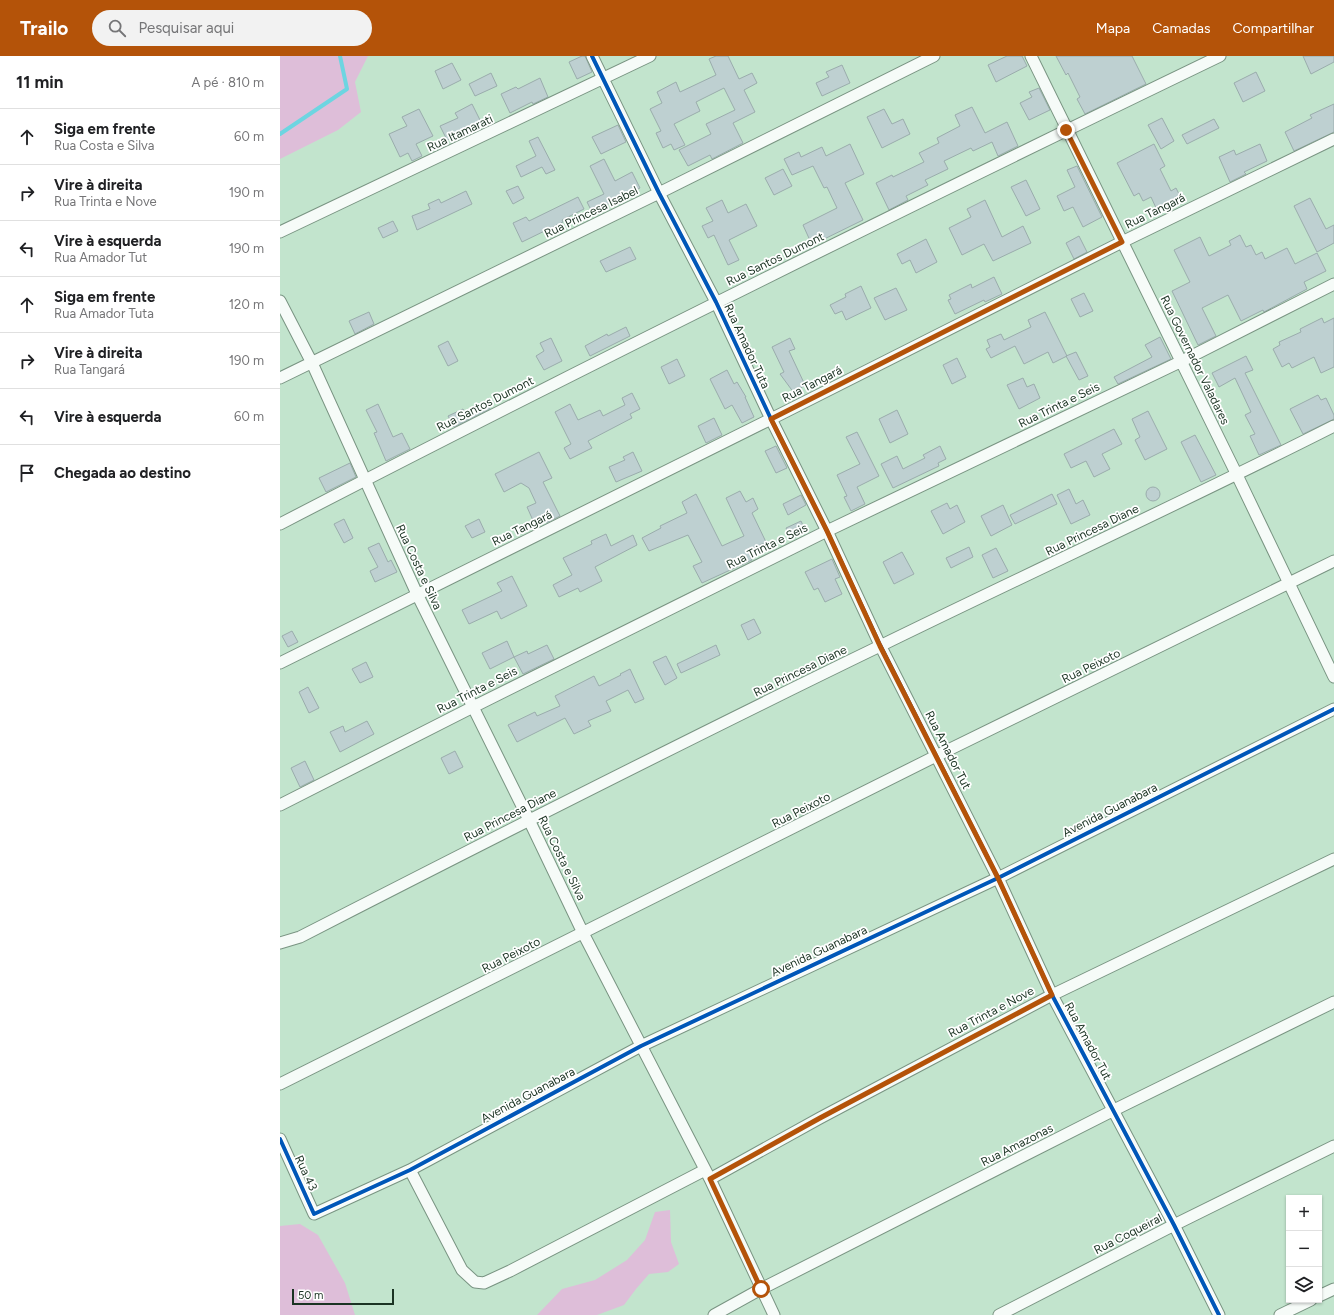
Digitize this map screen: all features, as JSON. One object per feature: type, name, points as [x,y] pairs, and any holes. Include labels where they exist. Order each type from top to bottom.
[{"type":"street","name":"Rua Amador Tuta","points":[[592,56],[716,302],[771,419],[827,531],[880,646]]},
{"type":"street","name":"Rua Itamarati","points":[[280,232],[650,56]]},
{"type":"street","name":"Rua Princesa Isabel","points":[[280,378],[660,193],[934,56]]},
{"type":"street","name":"Rua Governador Valadares","points":[[1031,56],[1066,130],[1182,361],[1290,582],[1334,677]]},
{"type":"street","name":"Rua Santos Dumont","points":[[280,524],[716,302],[1220,56]]},
{"type":"street","name":"Rua Tangará","points":[[280,663],[771,419],[1122,242],[1334,139]]},
{"type":"street","name":"Rua Trinta e Seis","points":[[280,805],[472,707],[827,531],[1182,361],[1334,284]]},
{"type":"street","name":"Rua Costa e Silva","points":[[280,301],[312,363],[417,594],[472,707],[529,820],[583,933],[708,1174],[774,1315]]},
{"type":"street","name":"Rua Princesa Diane","points":[[280,943],[300,937],[529,820],[880,646],[1237,475],[1334,426]]},
{"type":"street","name":"Rua Peixoto","points":[[280,1084],[936,756],[1334,561]]},
{"type":"street","name":"Rua Amador Tut","points":[[880,646],[998,878],[1052,995],[1174,1224],[1219,1315]]},
{"type":"street","name":"Avenida Guanabara","points":[[314,1214],[410,1170],[641,1046],[998,878],[1334,709]]},
{"type":"street","name":"Rua Trinta e Nove","points":[[410,1170],[462,1270],[475,1282],[484,1283],[820,1118],[1052,995],[1334,859]]},
{"type":"street","name":"Rua Amazonas","points":[[714,1315],[761,1289],[1114,1110],[1334,1002]]},
{"type":"street","name":"Rua 43","points":[[280,1139],[314,1214]]},
{"type":"street","name":"Rua Coqueiral","points":[[999,1315],[1174,1224],[1334,1146]]},
{"type":"street","points":[[1322,1295],[1334,1289]]},
{"type":"street","points":[[1280,1315],[1305,1303]]},
{"type":"shaded area","points":[[280,56],[368,56],[355,82],[361,112],[338,130],[280,159]]},
{"type":"shaded area","points":[[670,1210],[671,1242],[679,1264],[668,1272],[649,1274],[624,1305],[597,1315],[537,1315],[562,1289],[595,1280],[627,1260],[645,1240],[655,1212]]},
{"type":"shaded area","points":[[300,1224],[318,1235],[345,1283],[355,1315],[280,1315],[280,1226]]},
{"type":"building","points":[[585,56],[592,72],[577,79],[569,62]]},
{"type":"building","points":[[716,56],[728,56],[739,79],[752,73],[757,83],[744,90],[755,112],[733,123],[743,143],[712,159],[710,155],[688,166],[679,150],[711,134],[706,124],[735,110],[724,88],[696,102],[700,111],[674,124],[685,145],[674,150],[671,144],[663,148],[656,133],[661,131],[650,109],[662,103],[657,92],[676,82],[680,92],[716,75],[709,59]]},
{"type":"building","points":[[1007,56],[1022,56],[1027,66],[996,82],[988,65]]},
{"type":"building","points":[[1056,56],[1132,56],[1146,84],[1085,114],[1077,99],[1080,97],[1068,73],[1066,75]]},
{"type":"building","points":[[1303,56],[1334,56],[1334,62],[1311,74]]},
{"type":"building","points":[[452,63],[461,80],[443,89],[435,71]]},
{"type":"building","points":[[842,65],[850,83],[822,96],[816,83],[829,77],[826,72]]},
{"type":"building","points":[[1256,72],[1265,91],[1243,102],[1234,83]]},
{"type":"building","points":[[491,73],[497,86],[475,96],[469,84]]},
{"type":"building","points":[[540,78],[548,97],[533,104],[532,102],[510,113],[501,94],[516,87],[518,89]]},
{"type":"building","points":[[1039,88],[1050,110],[1029,120],[1020,103],[1032,97],[1029,92]]},
{"type":"building","points":[[472,104],[482,124],[447,140],[440,126],[458,118],[455,113]]},
{"type":"building","points":[[1334,104],[1334,132],[1294,151],[1285,132],[1312,118],[1310,115]]},
{"type":"building","points":[[972,107],[985,133],[1007,122],[1018,146],[998,156],[992,142],[973,151],[971,148],[944,161],[948,169],[925,180],[928,185],[906,196],[908,200],[889,210],[876,183],[892,175],[893,177],[924,162],[919,153],[939,143],[937,138],[960,126],[955,115]]},
{"type":"building","points":[[419,109],[433,136],[416,144],[422,156],[412,161],[408,153],[400,157],[389,134],[407,126],[402,117]]},
{"type":"building","points":[[884,109],[892,124],[903,119],[910,134],[882,148],[867,117]]},
{"type":"building","points":[[1162,118],[1174,141],[1161,149],[1148,125]]},
{"type":"building","points":[[1214,119],[1219,128],[1187,144],[1182,135]]},
{"type":"building","points":[[618,125],[626,142],[601,154],[592,137]]},
{"type":"building","points":[[538,137],[555,170],[546,174],[542,167],[521,177],[516,166],[536,156],[529,141]]},
{"type":"building","points":[[850,144],[864,174],[845,183],[863,220],[812,245],[803,225],[837,208],[827,187],[824,188],[813,166],[792,175],[784,159],[799,152],[801,157],[822,147],[826,156]]},
{"type":"building","points":[[1154,144],[1165,166],[1160,169],[1171,191],[1176,188],[1181,198],[1157,210],[1151,197],[1143,201],[1139,193],[1134,196],[1117,163]]},
{"type":"building","points":[[1260,144],[1267,161],[1244,172],[1246,174],[1230,182],[1219,157],[1234,150],[1236,155]]},
{"type":"building","points":[[604,159],[615,181],[632,172],[640,188],[592,212],[587,202],[604,194],[590,166]]},
{"type":"building","points":[[1077,166],[1102,217],[1083,227],[1073,207],[1064,211],[1057,196],[1075,187],[1067,170]]},
{"type":"building","points":[[783,169],[792,186],[774,195],[765,178]]},
{"type":"building","points":[[1026,180],[1040,209],[1026,216],[1011,187]]},
{"type":"building","points":[[518,186],[524,198],[513,204],[506,191]]},
{"type":"building","points":[[466,191],[472,204],[417,230],[412,216],[430,209],[428,204],[439,199],[441,203]]},
{"type":"building","points":[[578,197],[584,209],[562,220],[563,222],[522,242],[513,223],[526,217],[529,221]]},
{"type":"building","points":[[1310,198],[1326,229],[1334,225],[1334,243],[1317,252],[1294,206]]},
{"type":"building","points":[[722,200],[728,213],[746,204],[757,226],[729,240],[739,260],[728,265],[714,235],[708,238],[702,226],[713,221],[706,208]]},
{"type":"building","points":[[985,200],[1002,237],[1023,226],[1031,243],[993,261],[984,244],[962,255],[949,228],[971,217],[967,209]]},
{"type":"building","points":[[393,221],[398,231],[383,238],[378,228]]},
{"type":"building","points":[[1240,235],[1246,247],[1251,245],[1256,255],[1262,252],[1265,259],[1287,248],[1295,264],[1317,253],[1326,271],[1304,282],[1307,289],[1264,312],[1263,310],[1241,321],[1228,295],[1202,308],[1216,336],[1198,345],[1172,291],[1190,282],[1174,250],[1200,237],[1209,256],[1231,245],[1229,241]]},
{"type":"building","points":[[1079,236],[1087,252],[1074,259],[1066,243]]},
{"type":"building","points":[[926,239],[937,262],[916,273],[910,260],[902,264],[897,254]]},
{"type":"building","points":[[630,247],[636,259],[606,272],[600,261]]},
{"type":"building","points":[[994,277],[1002,294],[985,302],[984,300],[955,314],[948,300],[951,299],[949,295],[971,284],[972,288]]},
{"type":"building","points":[[861,286],[871,308],[846,320],[842,311],[835,314],[830,305],[846,297],[845,294]]},
{"type":"building","points":[[896,288],[907,310],[885,320],[874,298]]},
{"type":"building","points":[[1084,293],[1093,311],[1080,317],[1071,299]]},
{"type":"building","points":[[369,312],[374,324],[355,334],[349,321]]},
{"type":"building","points":[[1045,312],[1067,356],[1053,363],[1048,352],[1024,364],[1015,346],[991,358],[986,349],[990,347],[987,340],[1001,334],[1004,340],[1031,327],[1028,320]]},
{"type":"building","points":[[1322,318],[1324,323],[1334,318],[1334,367],[1321,373],[1314,357],[1292,368],[1289,363],[1282,367],[1273,349],[1280,345],[1279,342],[1301,332],[1300,329]]},
{"type":"building","points":[[626,327],[630,336],[590,356],[585,346],[607,334],[608,336]]},
{"type":"building","points":[[1160,337],[1171,359],[1118,384],[1114,377],[1152,357],[1145,345]]},
{"type":"building","points":[[551,338],[562,361],[544,370],[536,356],[544,351],[540,343]]},
{"type":"building","points":[[790,338],[795,349],[789,351],[805,385],[794,393],[780,374],[784,372],[772,347]]},
{"type":"building","points":[[448,341],[458,361],[448,366],[438,346]]},
{"type":"building","points":[[1076,352],[1088,376],[1079,380],[1066,356]]},
{"type":"building","points":[[1246,356],[1253,370],[1245,373],[1281,445],[1259,455],[1250,436],[1255,434],[1245,415],[1251,412],[1235,378],[1219,387],[1212,373]]},
{"type":"building","points":[[957,358],[966,377],[952,384],[943,365]]},
{"type":"building","points":[[677,359],[685,376],[669,384],[661,367]]},
{"type":"building","points":[[727,370],[734,384],[737,382],[746,397],[754,417],[742,423],[732,405],[725,409],[710,379]]},
{"type":"building","points":[[1023,378],[1027,387],[1034,384],[1040,398],[1019,409],[1007,385]]},
{"type":"building","points":[[632,393],[640,409],[630,414],[632,418],[588,441],[592,448],[570,459],[564,448],[571,444],[555,412],[570,404],[578,420],[600,410],[603,416],[625,405],[622,398]]},
{"type":"building","points":[[1318,395],[1321,400],[1326,398],[1334,415],[1334,419],[1303,434],[1290,409]]},
{"type":"building","points":[[487,401],[490,409],[454,427],[448,416],[463,409],[465,412]]},
{"type":"building","points":[[378,404],[393,437],[402,433],[410,449],[386,461],[374,433],[377,432],[366,410]]},
{"type":"building","points":[[897,410],[908,434],[890,443],[879,419]]},
{"type":"building","points":[[1148,411],[1167,449],[1145,460],[1135,440],[1140,437],[1132,419]]},
{"type":"building","points":[[714,418],[722,435],[706,443],[698,426]]},
{"type":"building","points":[[1114,429],[1122,444],[1102,454],[1110,469],[1094,477],[1086,461],[1071,468],[1064,454]]},
{"type":"building","points":[[857,432],[879,476],[857,487],[865,504],[851,511],[844,497],[847,496],[837,475],[860,464],[846,437]]},
{"type":"building","points":[[1195,435],[1216,475],[1201,482],[1181,442]]},
{"type":"building","points":[[776,446],[787,468],[776,473],[765,451]]},
{"type":"building","points":[[940,446],[946,459],[938,463],[939,466],[893,488],[881,464],[897,456],[903,469],[925,458],[923,455]]},
{"type":"building","points":[[539,452],[552,478],[543,482],[560,516],[546,523],[545,520],[535,525],[527,507],[536,503],[529,488],[521,483],[504,492],[495,474]]},
{"type":"building","points":[[633,452],[642,471],[616,482],[609,467],[625,460],[623,457]]},
{"type":"building","points":[[350,463],[356,477],[326,492],[319,478]]},
{"type":"building","points":[[1150,487],[1156,487],[1160,491],[1160,497],[1156,501],[1150,501],[1146,497],[1146,491]]},
{"type":"building","points":[[1069,489],[1076,504],[1083,500],[1090,515],[1071,524],[1057,495]]},
{"type":"building","points":[[740,491],[746,502],[753,498],[758,509],[752,513],[766,542],[748,551],[752,560],[702,583],[693,566],[702,562],[688,535],[649,551],[642,538],[661,528],[660,526],[687,513],[682,502],[696,494],[722,546],[744,536],[726,498]]},
{"type":"building","points":[[1052,494],[1057,504],[1015,524],[1010,515]]},
{"type":"building","points":[[801,495],[806,505],[788,515],[783,504]]},
{"type":"building","points":[[947,503],[950,509],[957,505],[965,522],[943,534],[931,511]]},
{"type":"building","points":[[1003,505],[1012,525],[991,536],[981,516]]},
{"type":"building","points":[[344,519],[353,538],[344,543],[334,524]]},
{"type":"building","points":[[479,519],[485,532],[472,538],[465,526]]},
{"type":"building","points":[[801,521],[806,532],[791,539],[786,528]]},
{"type":"building","points":[[606,534],[611,546],[633,535],[637,545],[595,567],[602,581],[580,592],[578,588],[559,597],[553,585],[572,575],[563,558],[592,544],[591,541]]},
{"type":"building","points":[[379,543],[388,562],[391,560],[397,572],[375,582],[370,571],[378,567],[368,548]]},
{"type":"building","points":[[969,547],[973,557],[951,568],[946,558]]},
{"type":"building","points":[[996,548],[1008,571],[993,578],[982,555]]},
{"type":"building","points":[[902,552],[914,574],[894,584],[883,562]]},
{"type":"building","points":[[832,559],[840,577],[835,579],[842,594],[825,602],[818,588],[814,590],[805,572]]},
{"type":"building","points":[[512,576],[527,606],[501,619],[497,611],[469,624],[462,610],[502,591],[497,583]]},
{"type":"building","points":[[754,619],[761,633],[748,640],[741,625]]},
{"type":"building","points":[[292,631],[298,642],[288,647],[282,636]]},
{"type":"building","points":[[507,641],[514,657],[490,669],[482,653]]},
{"type":"building","points":[[547,645],[554,659],[523,674],[514,657],[527,651],[528,654]]},
{"type":"building","points":[[716,645],[720,655],[681,673],[677,664]]},
{"type":"building","points":[[666,656],[677,678],[665,685],[653,662]]},
{"type":"building","points":[[366,662],[373,677],[360,683],[352,669]]},
{"type":"building","points":[[630,669],[644,699],[635,703],[628,690],[606,701],[611,711],[588,721],[591,726],[574,734],[565,718],[517,742],[508,725],[535,712],[537,716],[560,706],[555,696],[594,676],[599,686]]},
{"type":"building","points":[[308,687],[319,708],[309,713],[299,692]]},
{"type":"building","points":[[367,721],[374,734],[340,752],[330,732],[343,726],[345,732]]},
{"type":"building","points":[[455,751],[463,767],[449,774],[441,758]]},
{"type":"building","points":[[305,761],[314,780],[300,787],[291,768]]},
{"type":"waterway","points":[[280,134],[347,89],[340,56]]},
{"type":"cycle path","points":[[592,56],[659,193],[716,302],[771,419],[827,531],[880,645],[998,878],[1052,995],[1174,1225],[1219,1315]]},
{"type":"cycle path","points":[[280,1139],[314,1214],[410,1170],[641,1046],[998,878],[1334,709]]},
{"type":"route","points":[[761,1289],[710,1179],[820,1118],[1052,995],[998,878],[880,646],[827,531],[771,419],[1122,242],[1066,130]]}]
